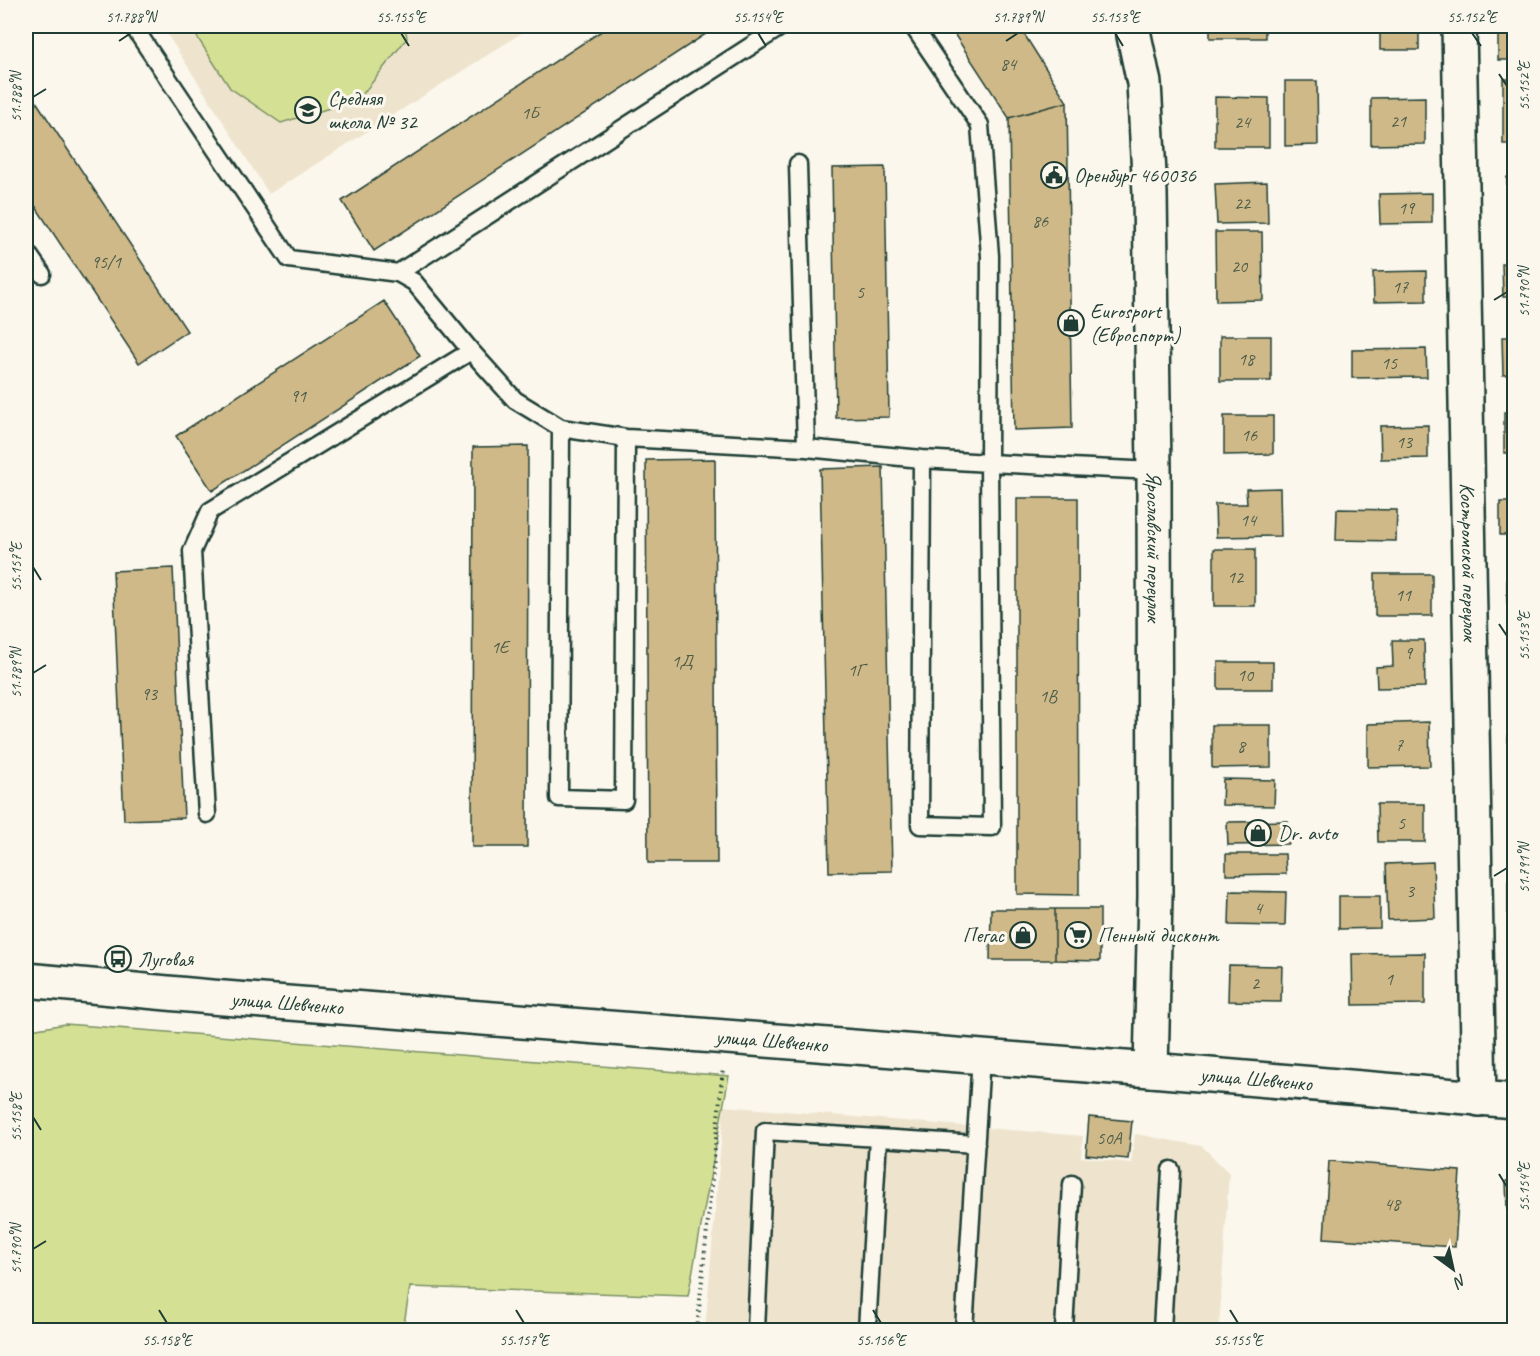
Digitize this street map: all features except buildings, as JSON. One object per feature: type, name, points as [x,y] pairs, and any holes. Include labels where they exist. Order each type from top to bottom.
[{"type":"main road","name":"Ярославский переулок","points":[[1132,26],[1144,83],[1150,193],[1154,471],[1155,896],[1151,1070]]},
{"type":"main road","name":"Костромской переулок","points":[[1458,26],[1479,1098]]},
{"type":"main road","name":"улица Шевченко","points":[[27,981],[1515,1101]]},
{"type":"lane","points":[[133,26],[289,259],[398,273],[414,282],[515,400],[561,428],[626,438],[806,448],[922,459],[1154,471]]},
{"type":"lane","points":[[398,273],[782,26]]},
{"type":"lane","points":[[913,26],[981,125],[990,256],[992,827],[920,825],[922,459]]},
{"type":"lane","points":[[798,164],[806,448]]},
{"type":"lane","points":[[26,250],[42,274]]},
{"type":"lane","points":[[207,814],[192,551],[210,511],[471,351]]},
{"type":"lane","points":[[561,428],[559,798],[624,800],[626,438]]},
{"type":"lane","points":[[964,1330],[981,1057]]},
{"type":"lane","points":[[756,1330],[765,1131],[976,1143]]},
{"type":"lane","points":[[867,1330],[878,1138]]},
{"type":"lane","points":[[1162,1330],[1171,1170]]},
{"type":"lane","points":[[1064,1330],[1072,1184]]},
{"type":"path","points":[[697,1330],[726,1038]]},
{"type":"shaded area","name":"Средняя школа № 32","points":[[162,26],[533,26],[269,194]]},
{"type":"shaded area","points":[[724,1106],[1083,1136],[1081,1157],[1131,1163],[1135,1134],[1202,1146],[1229,1173],[1219,1330],[705,1330]]},
{"type":"green space","points":[[190,26],[405,26],[407,38],[359,99],[281,123],[230,88]]},
{"type":"green space","points":[[65,1024],[729,1076],[688,1296],[410,1287],[403,1330],[26,1330],[26,1031]]},
{"type":"place","name":"Средняя школа № 32","points":[[308,110]]},
{"type":"place","name":"Оренбург 460036","points":[[1054,175]]},
{"type":"place","name":"Eurosport (Евроспорт)","points":[[1071,323]]},
{"type":"place","name":"Dr. avto","points":[[1258,833]]},
{"type":"place","name":"Пегас","points":[[1023,935]]},
{"type":"place","name":"Пенный дисконт","points":[[1078,935]]},
{"type":"place","name":"Луговая","points":[[118,959]]}]
